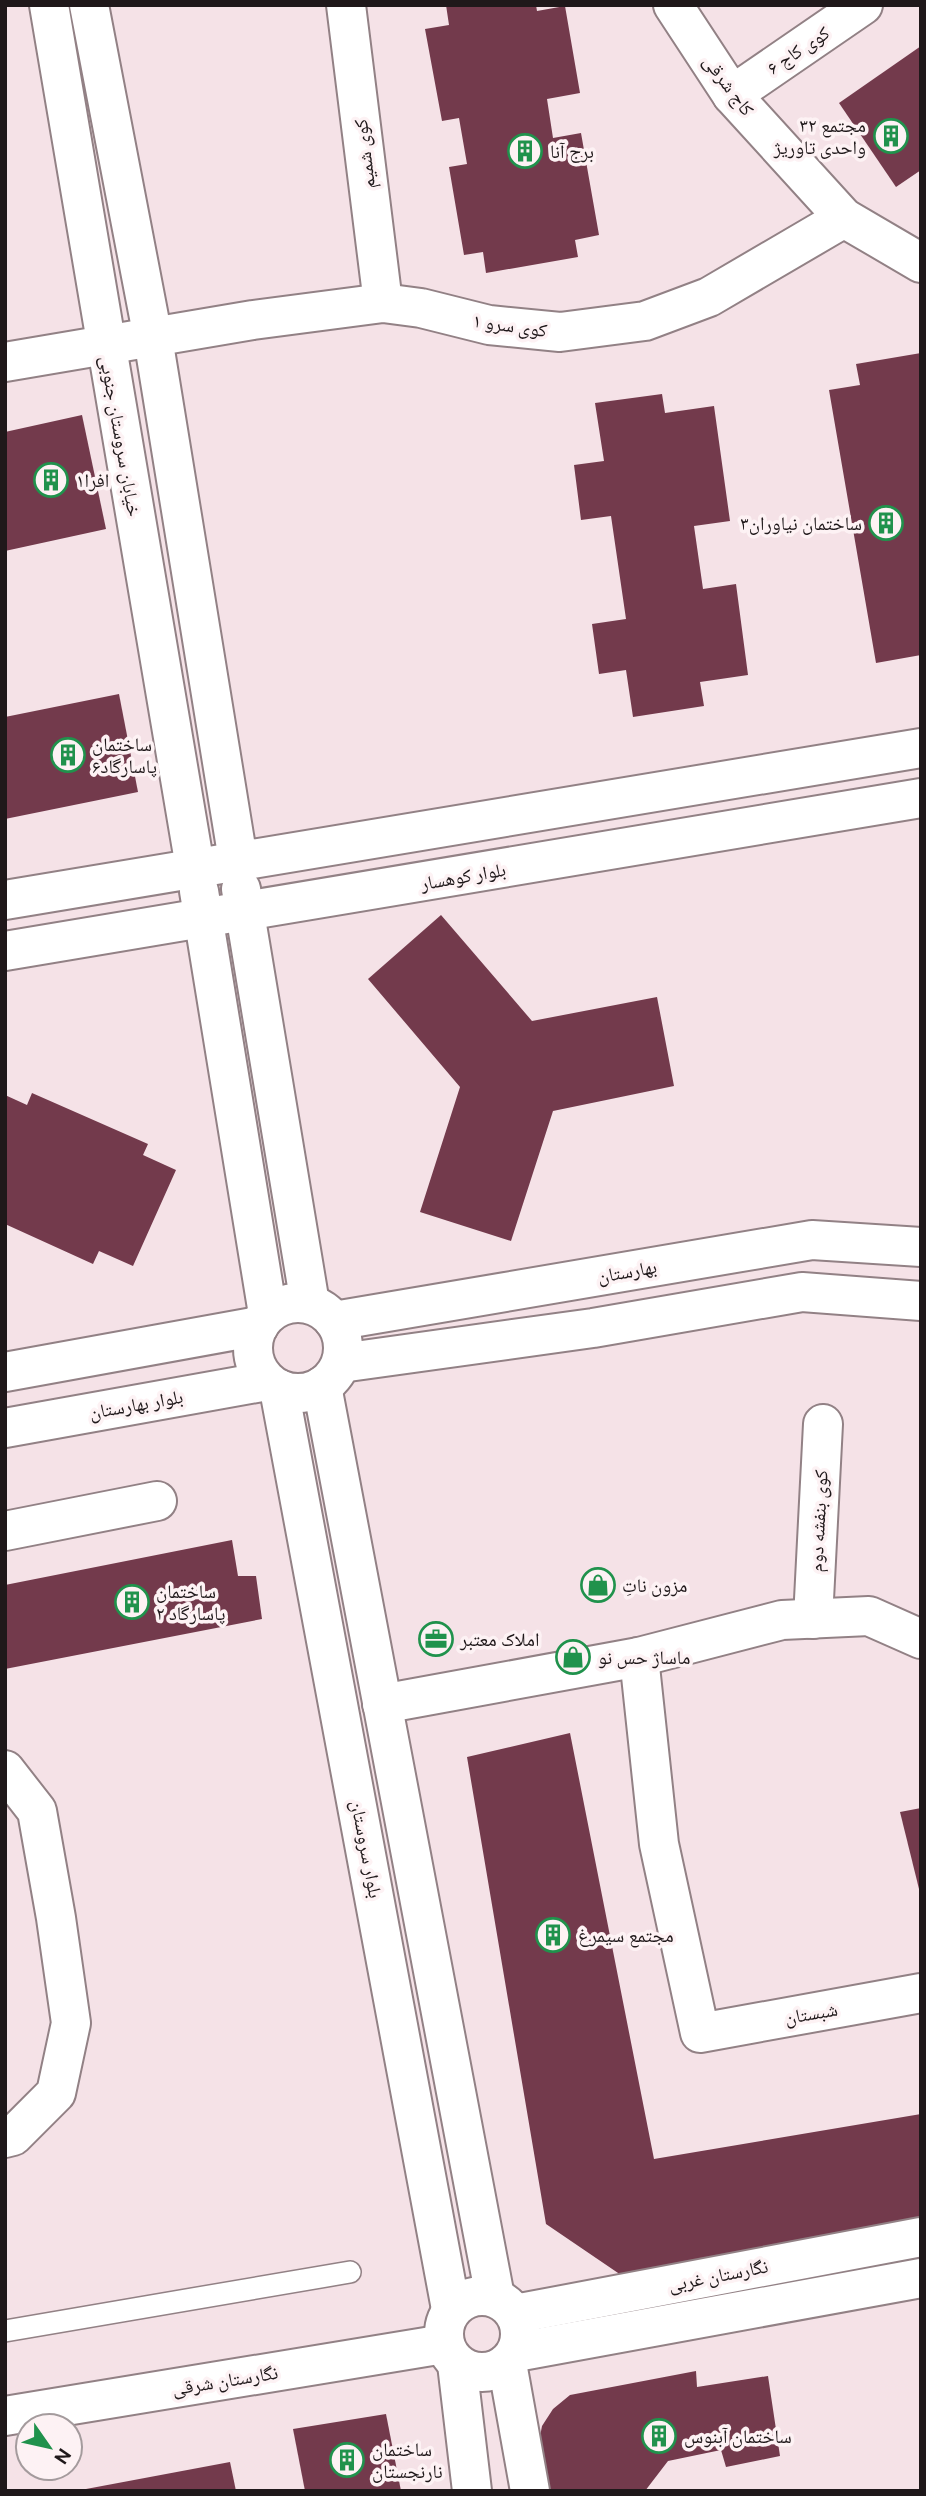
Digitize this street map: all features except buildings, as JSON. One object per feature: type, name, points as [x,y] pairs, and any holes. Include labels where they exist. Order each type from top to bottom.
[{"type":"street","name":"خیابان سروستان جنوبی","points":[[49,5],[204,918],[263,1320]]},
{"type":"street","points":[[89,5],[153,338],[238,860],[244,913],[322,1312],[341,1334],[332,1374],[382,1704],[505,2305],[520,2340],[512,2358],[530,2491]]},
{"type":"street","name":"کوی شمیم","points":[[346,5],[383,303]]},
{"type":"street","name":"کاج شرقی","points":[[673,5],[732,95],[844,218],[921,263]]},
{"type":"street","name":"کوی کاج ۶","points":[[732,95],[863,5]]},
{"type":"street","name":"کوی سرو ۱","points":[[5,362],[253,320],[383,303],[421,308],[489,325],[560,332],[645,321],[709,297],[844,218]]},
{"type":"street","points":[[5,900],[921,748]]},
{"type":"street","name":"بلوار کوهسار","points":[[5,951],[921,798]]},
{"type":"street","name":"بهارستان","points":[[322,1312],[812,1240],[921,1247]]},
{"type":"street","points":[[263,1320],[254,1340],[258,1369],[273,1385],[294,1393],[332,1374],[802,1292],[921,1301]]},
{"type":"street","points":[[5,1372],[263,1320],[281,1307],[322,1312]]},
{"type":"street","name":"بلوار بهارستان","points":[[7,1429],[273,1385]]},
{"type":"street","name":"بلوار سروستان","points":[[273,1385],[451,2339],[472,2491]]},
{"type":"street","name":"کوی بنفشه دوم","points":[[813,1619],[822,1424]]},
{"type":"street","points":[[5,1531],[157,1501]]},
{"type":"street","points":[[382,1704],[639,1657],[782,1620],[869,1616],[921,1639]]},
{"type":"street","name":"شبستان","points":[[639,1657],[659,1844],[700,2033],[921,1993]]},
{"type":"street","points":[[5,1770],[37,1811],[57,1918],[71,2023],[57,2093],[13,2136],[5,2138]]},
{"type":"street","name":"نگارستان غربی","points":[[505,2305],[921,2236]]},
{"type":"street","name":"نگارستان غربی","points":[[512,2358],[921,2278]]},
{"type":"street","points":[[505,2305],[471,2296],[451,2339],[483,2372],[512,2358]]},
{"type":"street","name":"نگارستان شرقی","points":[[5,2416],[451,2339]]},
{"type":"lane","points":[[5,2331],[350,2272]]},
{"type":"place","name":"مجتمع ۳۲ واحدی تاوریژ","points":[[891,136]]},
{"type":"place","name":"برج آنا","points":[[525,151]]},
{"type":"place","name":"افرا۱","points":[[51,480]]},
{"type":"place","name":"ساختمان نیاوران۳","points":[[886,523]]},
{"type":"place","name":"ساختمان پاسارگاد۶","points":[[68,755]]},
{"type":"place","name":"مزون ناتِ","points":[[598,1585]]},
{"type":"place","name":"ساختمان پاسارگاد ۲","points":[[132,1602]]},
{"type":"place","name":"املاک معتبر","points":[[436,1639]]},
{"type":"place","name":"ماساژ حس نو","points":[[573,1657]]},
{"type":"place","name":"مجتمع سیمرغ","points":[[553,1935]]},
{"type":"place","name":"ساختمان آبنوس","points":[[659,2436]]},
{"type":"place","name":"ساختمان نارنجستان","points":[[347,2460]]}]
